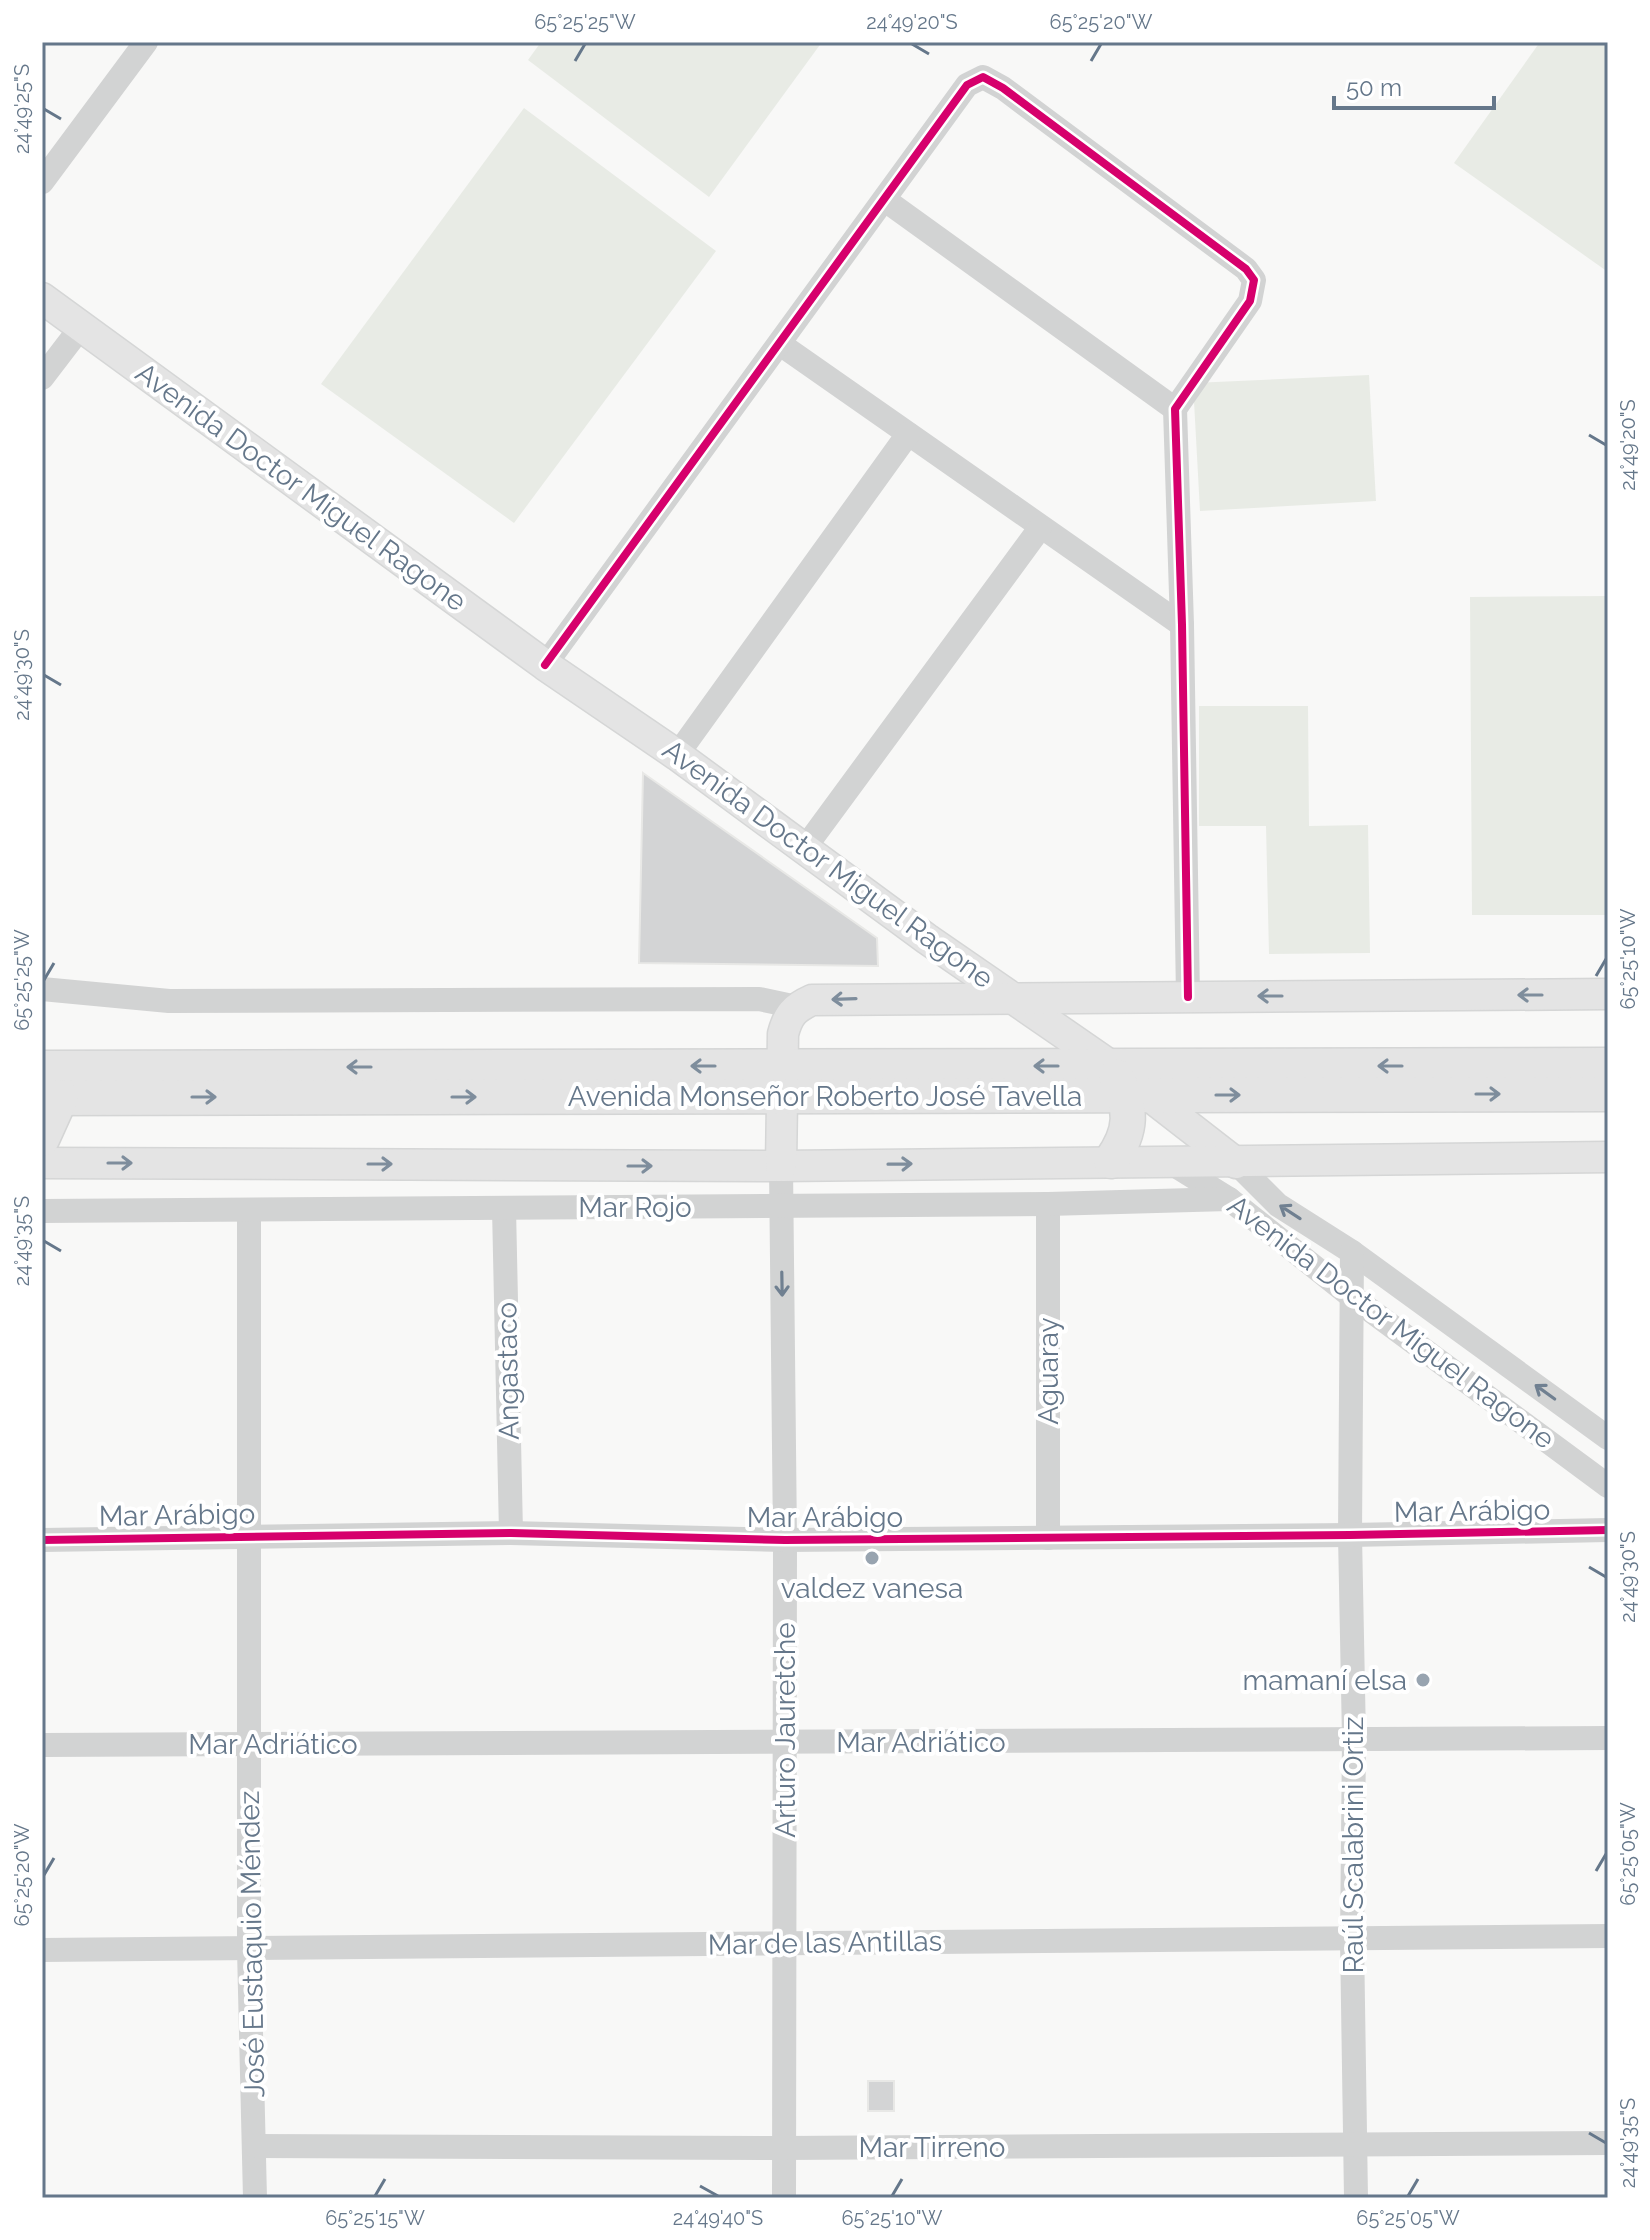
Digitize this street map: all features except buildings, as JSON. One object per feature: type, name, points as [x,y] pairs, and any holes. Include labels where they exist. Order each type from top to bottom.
[{"type":"highway","name":"Avenida Monseñor Roberto José Tavella","points":[[1130,1086],[1608,1065]]},
{"type":"highway","name":"Avenida Monseñor Roberto José Tavella","points":[[52,1078],[781,1081],[1608,1094]]},
{"type":"highway","points":[[42,1139],[52,1078]]},
{"type":"highway","points":[[1111,1161],[1127,1132],[1130,1086]]},
{"type":"main road","name":"Avenida Doctor Miguel Ragone","points":[[42,298],[545,665],[677,755],[927,939],[1015,998],[1236,1163]]},
{"type":"main road","points":[[922,998],[936,976],[938,962],[927,939]]},
{"type":"main road","points":[[781,1166],[783,1034],[787,1017],[797,1007],[812,1000],[1608,994]]},
{"type":"main road","points":[[42,1163],[781,1166],[1608,1157]]},
{"type":"street","points":[[42,182],[146,42]]},
{"type":"street","points":[[545,665],[967,85],[983,77],[1003,88],[1246,269],[1254,280],[1250,301],[1175,409],[1188,997]]},
{"type":"street","points":[[885,200],[1175,409]]},
{"type":"street","points":[[42,378],[81,327]]},
{"type":"street","points":[[780,344],[1182,625]]},
{"type":"street","points":[[677,755],[908,434]]},
{"type":"street","points":[[804,849],[1040,528]]},
{"type":"street","points":[[42,989],[169,1001],[759,999],[797,1007]]},
{"type":"street","name":"Avenida Doctor Miguel Ragone","points":[[1171,1163],[1229,1199],[1351,1296],[1608,1486]]},
{"type":"street","name":"Avenida Doctor Miguel Ragone","points":[[1236,1163],[1278,1205],[1352,1252],[1608,1438]]},
{"type":"street","name":"Arturo Jauretche","points":[[781,1166],[785,1540],[784,2198]]},
{"type":"street","name":"Mar Rojo","points":[[42,1211],[1048,1204],[1229,1199]]},
{"type":"street","name":"Aguaray","points":[[1048,1204],[1048,1538]]},
{"type":"street","name":"Angastaco","points":[[504,1208],[511,1533]]},
{"type":"street","name":"José Eustaquio Méndez","points":[[249,1210],[249,1950],[255,2198]]},
{"type":"street","name":"Raúl Scalabrini Ortiz","points":[[1352,1252],[1350,1535],[1356,2198]]},
{"type":"street","name":"Mar Arábigo","points":[[42,1540],[511,1533],[785,1540],[1608,1530]]},
{"type":"street","name":"Mar Adriático","points":[[42,1745],[1608,1738]]},
{"type":"street","name":"Mar de las Antillas","points":[[42,1950],[1608,1936]]},
{"type":"street","name":"Mar Tirreno","points":[[255,2146],[784,2148],[1608,2143]]},
{"type":"shaded area","points":[[541,42],[822,42],[709,197],[528,60]]},
{"type":"shaded area","points":[[1540,42],[1608,42],[1608,272],[1454,163]]},
{"type":"shaded area","points":[[524,108],[716,251],[514,523],[321,384]]},
{"type":"shaded area","points":[[1369,375],[1376,501],[1200,511],[1193,383]]},
{"type":"shaded area","points":[[1608,596],[1608,915],[1472,915],[1470,597]]},
{"type":"shaded area","points":[[1199,706],[1308,706],[1309,826],[1368,825],[1370,953],[1269,954],[1266,826],[1199,826]]},
{"type":"cycle path","points":[[545,665],[967,85],[983,77],[1003,88],[1246,269],[1254,280],[1250,301],[1175,409],[1188,997]]},
{"type":"cycle path","points":[[42,1540],[511,1533],[785,1540],[1608,1530]]},
{"type":"place","name":"valdez vanesa","points":[[872,1558]]},
{"type":"place","name":"mamaní elsa","points":[[1423,1680]]}]
